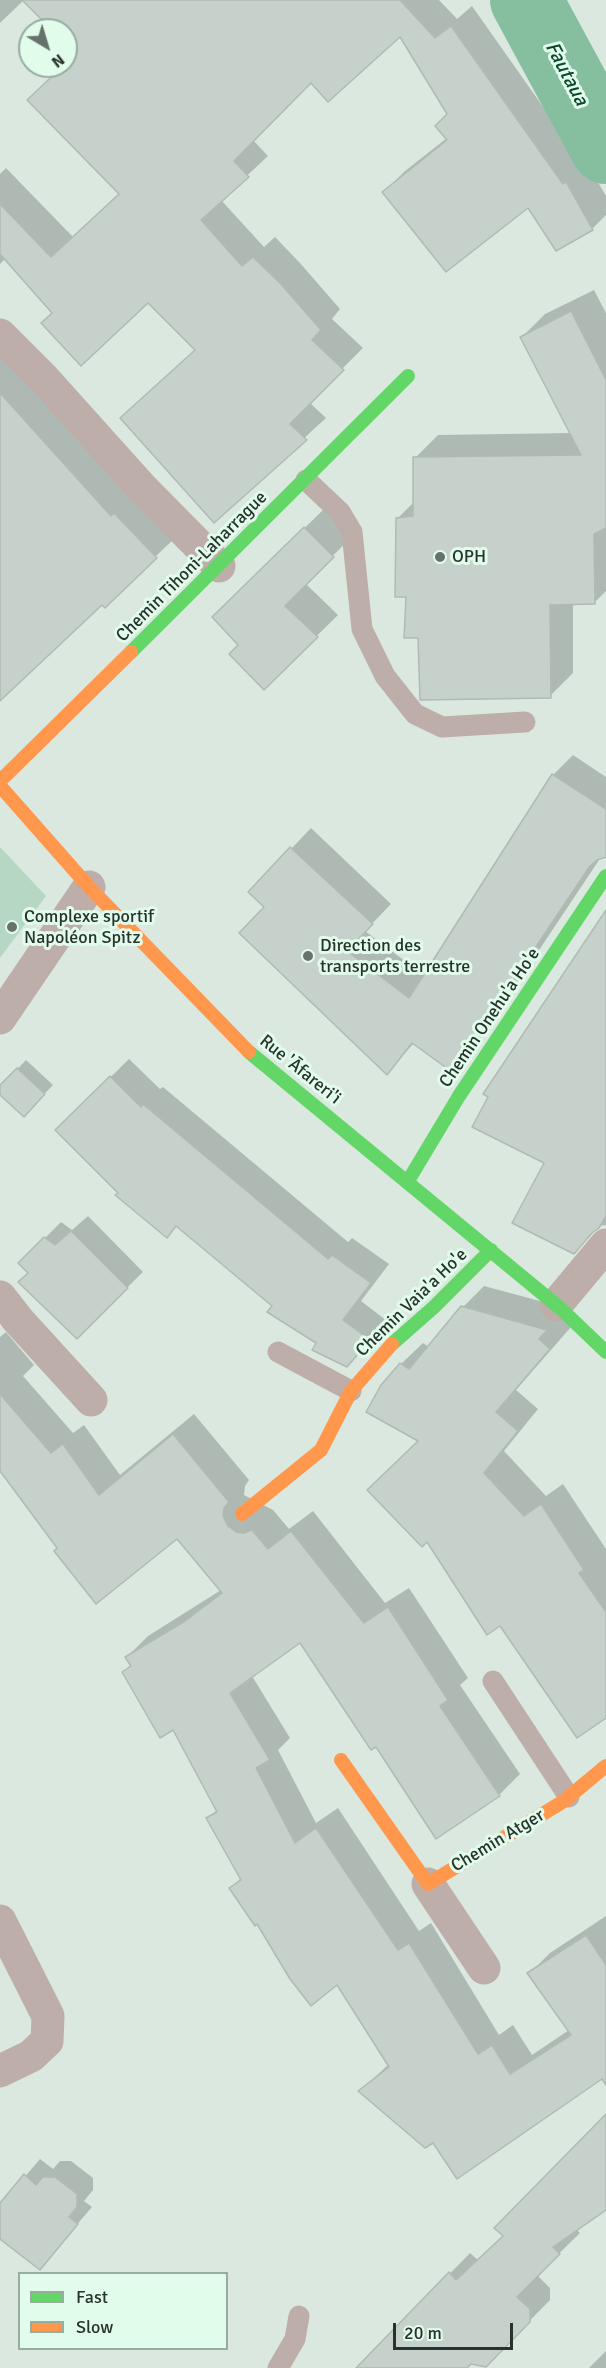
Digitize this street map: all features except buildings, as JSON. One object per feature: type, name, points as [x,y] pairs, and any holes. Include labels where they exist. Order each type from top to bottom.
[{"type":"street","points":[[0,335],[44,379],[141,487],[219,566]]},
{"type":"street","name":"Chemin Tihoni-Laharrague","points":[[0,784],[408,376]]},
{"type":"street","name":"Rue 'Āfareri'i","points":[[0,784],[89,887],[243,1047],[491,1250],[556,1305],[606,1352]]},
{"type":"street","name":"Chemin Onehu'a Ho'e","points":[[408,1181],[459,1096],[606,876]]},
{"type":"street","points":[[0,1018],[89,887]]},
{"type":"street","points":[[556,1305],[606,1245]]},
{"type":"street","name":"Chemin Vaia'a Ho'e","points":[[242,1514],[321,1450],[351,1391],[396,1339],[434,1307],[491,1250]]},
{"type":"street","points":[[0,1297],[91,1400]]},
{"type":"street","points":[[341,1760],[484,1968]]},
{"type":"street","name":"Chemin Atger","points":[[428,1884],[569,1797],[606,1766]]},
{"type":"street","points":[[0,2071],[30,2056],[47,2041],[48,2016],[2,1938]]},
{"type":"lane","points":[[306,480],[340,512],[352,532],[362,629],[386,676],[415,714],[442,727],[525,722]]},
{"type":"lane","points":[[278,1352],[351,1391]]},
{"type":"lane","points":[[493,1681],[569,1797]]},
{"type":"lane","points":[[278,2368],[295,2339],[299,2316]]},
{"type":"green space","name":"Complexe sportif Napoléon Spitz","points":[[0,847],[46,896],[0,958]]},
{"type":"waterway","name":"Fautaua","points":[[526,0],[606,148]]},
{"type":"traffic: fast","points":[[131,652],[408,376]]},
{"type":"traffic: fast","points":[[408,1181],[459,1096],[606,876]]},
{"type":"traffic: fast","points":[[249,1052],[560,1308],[606,1352]]},
{"type":"traffic: fast","points":[[392,1344],[434,1307],[491,1250]]},
{"type":"traffic: slow","points":[[0,781],[131,652]]},
{"type":"traffic: slow","points":[[0,786],[89,887],[249,1052]]},
{"type":"traffic: slow","points":[[242,1514],[321,1450],[351,1391],[392,1344]]},
{"type":"traffic: slow","points":[[341,1760],[428,1884],[564,1801],[606,1766]]},
{"type":"place","name":"OPH","points":[[440,557]]},
{"type":"place","name":"Complexe sportif Napoléon Spitz","points":[[12,927]]},
{"type":"place","name":"Direction des transports terrestre","points":[[308,956]]}]
